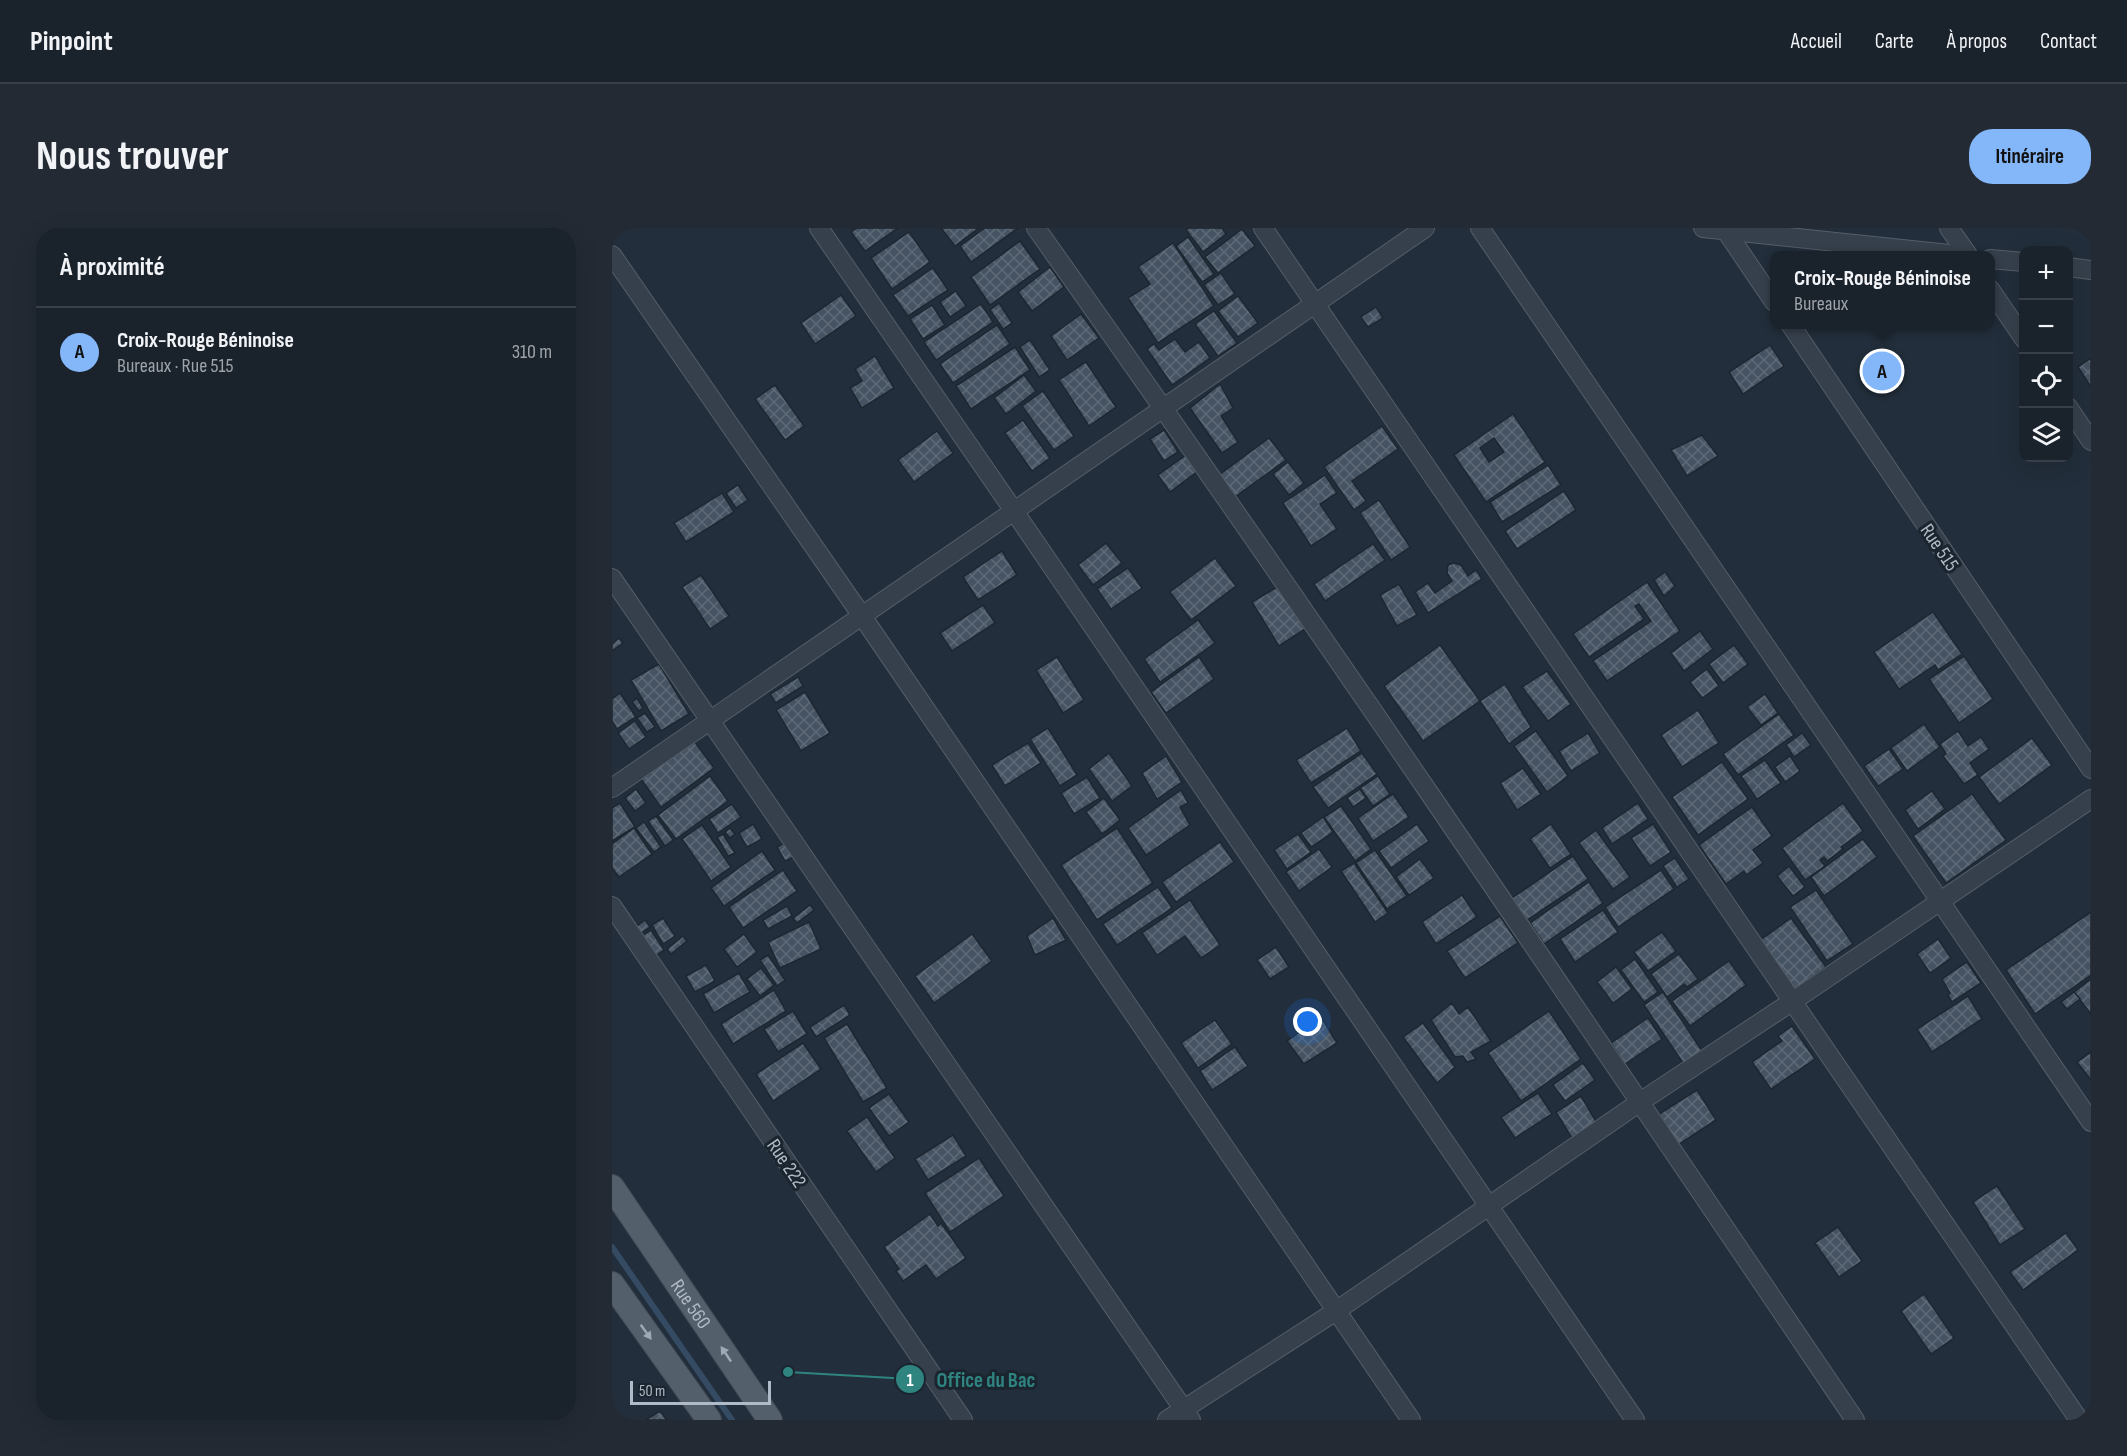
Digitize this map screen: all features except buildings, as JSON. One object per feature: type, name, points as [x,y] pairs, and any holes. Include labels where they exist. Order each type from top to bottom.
[{"type":"main road","name":"Rue 560","points":[[612,1187],[770,1420]]},
{"type":"main road","points":[[612,1284],[709,1420]]},
{"type":"street","points":[[819,228],[1635,1420]]},
{"type":"street","points":[[1036,228],[1164,408],[1855,1420]]},
{"type":"street","points":[[1263,228],[2079,1420]]},
{"type":"street","points":[[612,788],[1425,228]]},
{"type":"street","points":[[1480,228],[2091,1122]]},
{"type":"street","points":[[1703,228],[1923,251]]},
{"type":"street","points":[[1948,228],[1965,251]]},
{"type":"street","points":[[1725,229],[1770,296]]},
{"type":"street","points":[[612,255],[862,616],[1411,1420]]},
{"type":"street","points":[[1995,259],[2019,262]]},
{"type":"street","points":[[2073,268],[2091,270]]},
{"type":"street","points":[[1995,296],[2019,332]]},
{"type":"street","name":"Rue 515","points":[[1793,329],[2091,769]]},
{"type":"street","points":[[2069,408],[2091,441]]},
{"type":"street","points":[[612,578],[1187,1415]]},
{"type":"street","points":[[1167,1420],[1187,1415],[1488,1205],[2091,799]]},
{"type":"street","name":"Rue 222","points":[[612,906],[963,1420]]},
{"type":"waterway","points":[[612,1247],[732,1420]]},
{"type":"place","name":"Croix-Rouge Béninoise","points":[[1882,371]]},
{"type":"place","name":"Office du Bac","points":[[788,1372]]}]
